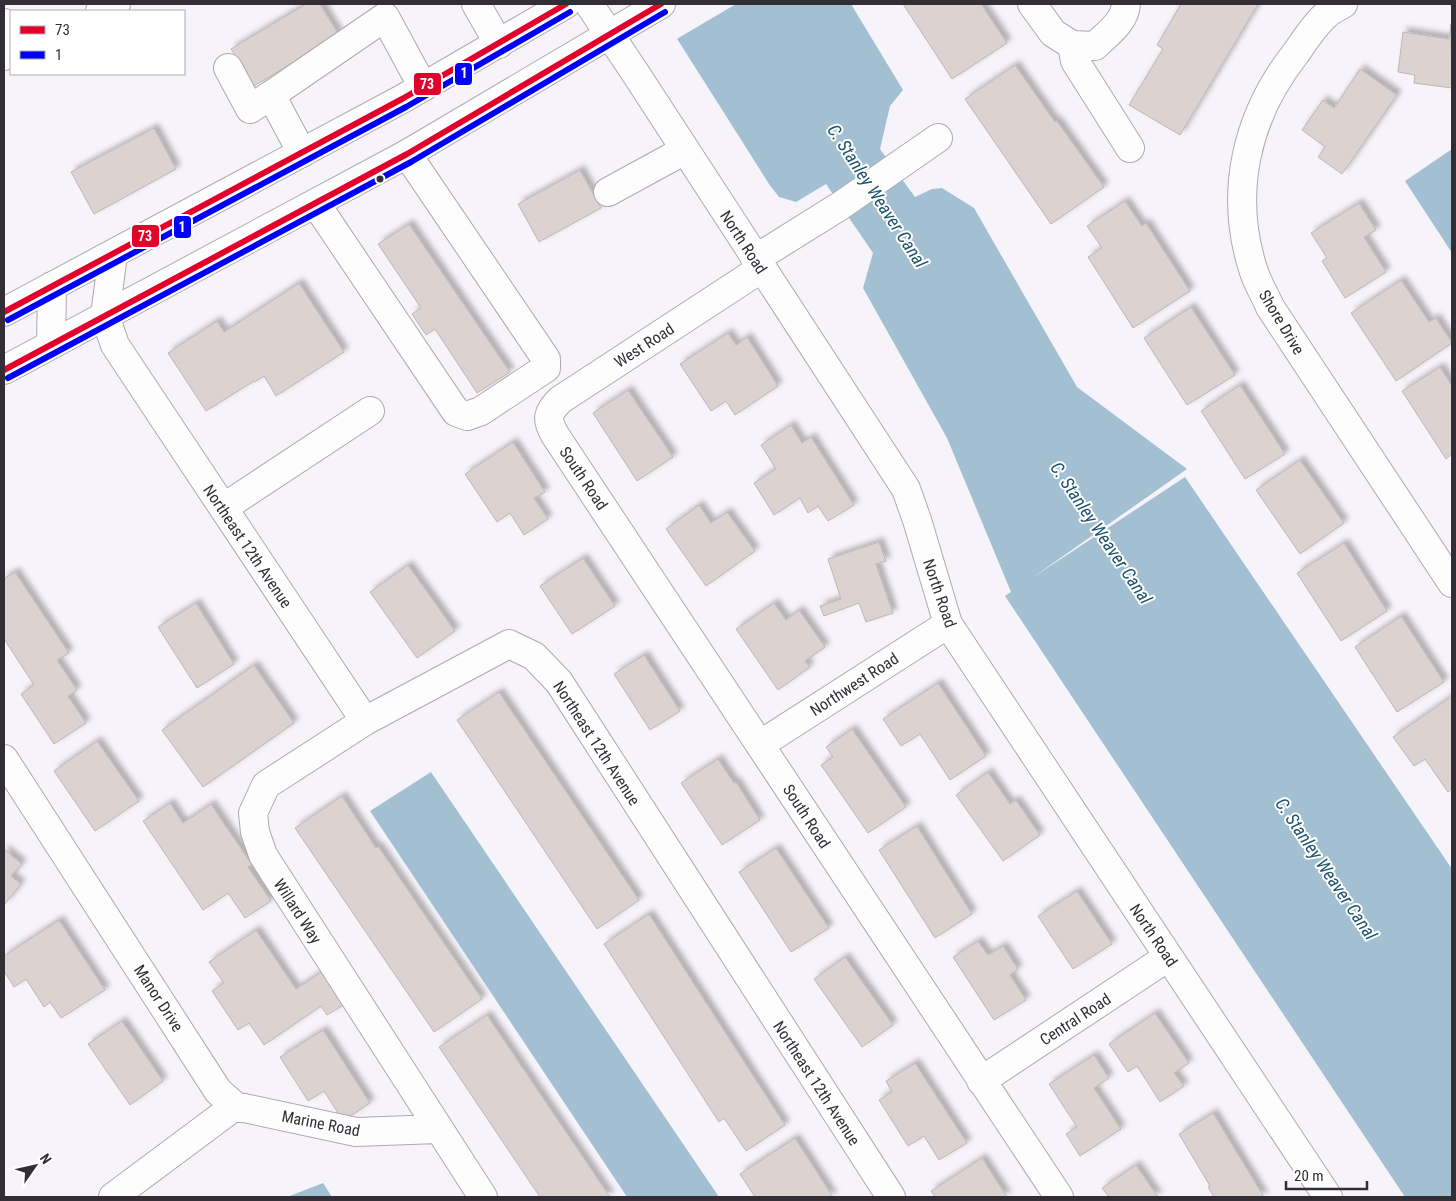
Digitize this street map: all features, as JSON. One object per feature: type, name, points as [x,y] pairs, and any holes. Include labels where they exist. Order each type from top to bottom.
[{"type":"street","points":[[102,10],[116,4]]},
{"type":"street","points":[[476,4],[499,44]]},
{"type":"street","points":[[4,312],[423,87],[566,4]]},
{"type":"street","name":"North Road","points":[[589,4],[906,489],[948,624],[1328,1197]]},
{"type":"street","points":[[1032,4],[1053,33],[1072,45],[1095,46],[1116,25],[1125,12],[1126,4]]},
{"type":"street","name":"Shore Drive","points":[[1330,7],[1280,72],[1262,105],[1249,141],[1246,160],[1242,198],[1245,236],[1254,272],[1270,307],[1452,583]]},
{"type":"street","points":[[4,370],[407,154],[650,10]]},
{"type":"street","points":[[228,68],[250,109],[385,17],[423,87]]},
{"type":"street","points":[[1072,45],[1075,61],[1130,148]]},
{"type":"street","points":[[271,95],[302,153]]},
{"type":"street","points":[[758,263],[938,138]]},
{"type":"street","points":[[608,192],[685,150]]},
{"type":"street","points":[[316,204],[456,412],[467,416],[482,411],[546,368],[546,359],[407,154]]},
{"type":"street","points":[[105,316],[113,254]]},
{"type":"street","name":"West Road","points":[[555,435],[548,422],[550,411],[560,400],[758,263]]},
{"type":"street","points":[[51,345],[52,286]]},
{"type":"street","name":"Northeast 12th Avenue","points":[[105,316],[115,345],[365,721],[509,644],[534,656],[558,682],[891,1197]]},
{"type":"street","points":[[223,508],[370,411]]},
{"type":"street","name":"South Road","points":[[555,435],[1059,1197]]},
{"type":"street","name":"Northwest Road","points":[[761,744],[948,624]]},
{"type":"street","name":"Willard Way","points":[[365,721],[266,786],[253,813],[256,836],[263,855],[483,1197]]},
{"type":"street","name":"Manor Drive","points":[[4,760],[218,1091],[235,1106]]},
{"type":"street","name":"Central Road","points":[[981,1081],[1168,957]]},
{"type":"street","points":[[113,1197],[235,1106]]},
{"type":"street","name":"Marine Road","points":[[235,1106],[356,1132],[438,1129]]},
{"type":"water","name":"C. Stanley Weaver Canal","points":[[655,4],[851,4],[903,90],[890,106],[880,149],[915,197],[932,189],[942,188],[974,208],[1077,387],[1187,469],[1032,578],[1185,477],[1452,869],[1452,1197],[1405,1197],[1005,596],[1011,592],[947,438],[863,288],[873,253],[826,184],[796,202],[779,197]]},
{"type":"water","points":[[1452,149],[1452,253],[1405,181]]},
{"type":"water","points":[[431,772],[719,1197],[627,1197],[370,811]]},
{"type":"water","points":[[323,1183],[332,1197],[287,1197]]},
{"type":"pier","points":[[652,4],[736,4],[675,40]]},
{"type":"building","points":[[306,4],[320,4],[339,35],[254,86],[231,49]]},
{"type":"building","points":[[903,4],[981,4],[1007,43],[952,79]]},
{"type":"building","points":[[1181,4],[1258,4],[1180,135],[1129,105],[1163,49],[1157,45]]},
{"type":"building","points":[[1451,24],[1452,88],[1414,83],[1415,75],[1398,72],[1403,32],[1449,39]]},
{"type":"building","points":[[1015,65],[1104,187],[1051,224],[965,99]]},
{"type":"building","points":[[1360,69],[1397,95],[1342,174],[1318,157],[1325,147],[1302,130],[1323,100],[1334,108]]},
{"type":"building","points":[[154,128],[176,169],[94,214],[71,172]]},
{"type":"building","points":[[580,170],[601,208],[539,242],[518,204]]},
{"type":"building","points":[[1125,201],[1142,226],[1146,223],[1190,291],[1133,328],[1088,257],[1102,248],[1087,226]]},
{"type":"building","points":[[1359,203],[1376,230],[1364,237],[1386,272],[1345,298],[1322,261],[1327,258],[1311,233]]},
{"type":"building","points":[[409,224],[510,372],[477,393],[435,329],[426,335],[412,314],[421,308],[378,244]]},
{"type":"building","points":[[1401,280],[1429,322],[1436,318],[1452,343],[1396,381],[1351,313]]},
{"type":"building","points":[[299,283],[344,352],[276,396],[264,376],[206,411],[168,353],[217,321],[224,332]]},
{"type":"building","points":[[1191,307],[1235,375],[1187,405],[1144,338]]},
{"type":"building","points":[[728,333],[736,345],[747,337],[778,386],[735,415],[726,401],[711,411],[680,364]]},
{"type":"building","points":[[1440,367],[1452,386],[1452,454],[1446,459],[1402,391]]},
{"type":"building","points":[[1240,385],[1285,454],[1245,479],[1201,411]]},
{"type":"building","points":[[628,390],[673,457],[637,481],[593,413]]},
{"type":"building","points":[[791,425],[802,443],[811,437],[854,505],[828,521],[818,506],[808,513],[800,498],[774,515],[754,483],[776,469],[761,445]]},
{"type":"building","points":[[513,442],[545,492],[534,498],[548,519],[524,535],[510,513],[497,522],[465,474]]},
{"type":"building","points":[[1300,460],[1344,523],[1300,554],[1256,490]]},
{"type":"building","points":[[699,505],[711,523],[727,512],[755,551],[706,586],[666,529]]},
{"type":"building","points":[[879,542],[886,561],[876,564],[893,613],[866,622],[859,603],[824,616],[820,606],[841,599],[828,559]]},
{"type":"building","points":[[1344,543],[1387,611],[1341,641],[1297,573]]},
{"type":"building","points":[[583,558],[615,606],[572,634],[540,586]]},
{"type":"building","points":[[408,565],[455,631],[417,658],[370,592]]},
{"type":"building","points":[[15,572],[69,653],[57,660],[77,690],[68,696],[86,723],[54,744],[21,694],[34,685],[4,639],[4,577]]},
{"type":"building","points":[[196,603],[234,664],[197,688],[158,627]]},
{"type":"building","points":[[774,603],[786,620],[799,610],[825,647],[805,661],[810,667],[778,690],[736,629]]},
{"type":"building","points":[[1401,616],[1444,682],[1397,712],[1355,647]]},
{"type":"building","points":[[644,655],[680,711],[650,730],[614,674]]},
{"type":"building","points":[[254,665],[294,723],[203,787],[162,730]]},
{"type":"building","points":[[938,683],[986,756],[950,780],[920,734],[901,746],[883,719]]},
{"type":"building","points":[[499,692],[639,900],[597,929],[457,720]]},
{"type":"building","points":[[1452,696],[1452,789],[1448,792],[1425,759],[1414,766],[1393,737]]},
{"type":"building","points":[[852,729],[906,807],[868,833],[821,765],[833,757],[826,747]]},
{"type":"building","points":[[97,741],[139,801],[95,831],[54,771]]},
{"type":"building","points":[[718,759],[734,783],[736,782],[760,820],[722,845],[681,783]]},
{"type":"building","points":[[988,772],[1010,804],[1016,800],[1040,835],[1003,861],[956,795]]},
{"type":"building","points":[[342,796],[376,848],[378,846],[482,999],[434,1032],[295,828]]},
{"type":"building","points":[[170,803],[183,823],[211,804],[252,865],[248,867],[271,901],[245,918],[228,893],[203,910],[143,821]]},
{"type":"building","points":[[917,826],[972,914],[935,938],[879,850]]},
{"type":"building","points":[[776,848],[829,928],[791,952],[739,872]]},
{"type":"building","points":[[4,849],[22,864],[11,876],[21,884],[4,905]]},
{"type":"building","points":[[1077,891],[1112,944],[1073,969],[1038,916]]},
{"type":"building","points":[[649,914],[785,1125],[746,1151],[724,1118],[719,1122],[604,944]]},
{"type":"building","points":[[59,920],[105,990],[61,1018],[50,1002],[44,1007],[26,979],[14,987],[4,971],[4,956]]},
{"type":"building","points":[[256,930],[296,989],[321,972],[343,1005],[327,1015],[321,1006],[264,1045],[249,1023],[238,1030],[212,991],[224,983],[209,962]]},
{"type":"building","points":[[978,941],[988,955],[1003,946],[1018,969],[1010,975],[1026,1000],[994,1020],[953,957]]},
{"type":"building","points":[[845,957],[893,1025],[862,1047],[814,979]]},
{"type":"building","points":[[1155,1013],[1189,1063],[1174,1073],[1184,1086],[1160,1102],[1137,1066],[1128,1072],[1109,1044]]},
{"type":"building","points":[[487,1015],[610,1197],[540,1197],[439,1047]]},
{"type":"building","points":[[122,1021],[163,1081],[130,1105],[88,1044]]},
{"type":"building","points":[[323,1030],[370,1103],[343,1121],[324,1091],[308,1101],[280,1057]]},
{"type":"building","points":[[1094,1055],[1109,1078],[1094,1088],[1121,1129],[1080,1156],[1066,1134],[1077,1127],[1049,1084]]},
{"type":"building","points":[[915,1063],[967,1143],[939,1160],[924,1136],[908,1146],[879,1100],[892,1092],[886,1081]]},
{"type":"building","points":[[1213,1113],[1264,1197],[1214,1197],[1208,1187],[1210,1186],[1179,1134]]},
{"type":"building","points":[[795,1138],[833,1197],[755,1197],[740,1174]]},
{"type":"building","points":[[982,1158],[1007,1197],[935,1197],[931,1191]]},
{"type":"building","points":[[1136,1165],[1158,1197],[1109,1197],[1102,1188]]},
{"type":"transit line","name":"73","points":[[4,312],[402,99],[566,4]]},
{"type":"transit line","name":"73","points":[[4,370],[407,154],[661,4]]},
{"type":"transit line","name":"1","points":[[8,320],[406,107],[570,12]]},
{"type":"transit line","name":"1","points":[[8,378],[411,162],[665,12]]}]
